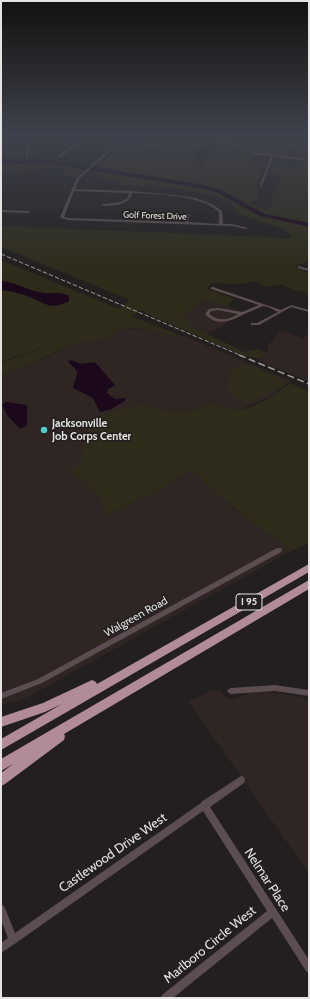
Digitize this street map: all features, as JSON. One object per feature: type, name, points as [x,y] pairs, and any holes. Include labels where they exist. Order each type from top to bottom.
[{"type":"highway","name":"I 95","points":[[1,745],[147,659],[309,568]]},
{"type":"highway","name":"I 95","points":[[1,765],[92,713],[309,584]]},
{"type":"highway","points":[[1,722],[62,700],[147,659]]},
{"type":"highway","points":[[1,780],[92,713]]},
{"type":"street","points":[[77,182],[74,190],[163,193],[210,205],[221,212],[221,225]]},
{"type":"street","name":"Golf Forest Drive","points":[[74,190],[62,216],[64,218],[221,225],[246,228]]},
{"type":"street","points":[[104,205],[123,202],[129,198],[131,192]]},
{"type":"street","points":[[1,211],[28,212]]},
{"type":"street","points":[[186,224],[187,215]]},
{"type":"street","points":[[299,266],[309,270]]},
{"type":"street","points":[[212,288],[280,311]]},
{"type":"street","points":[[242,313],[218,309],[210,310],[207,314],[213,320],[222,321],[232,319],[242,313],[263,305]]},
{"type":"street","points":[[252,324],[258,324],[280,311],[295,306],[309,310]]},
{"type":"street","name":"Walgreen Road","points":[[1,696],[40,681],[278,550]]},
{"type":"street","points":[[231,691],[275,688],[309,693]]},
{"type":"street","name":"Castlewood Drive West","points":[[1,948],[241,780]]},
{"type":"street","name":"Nelmar Place","points":[[204,805],[309,968]]},
{"type":"street","points":[[1,909],[13,940]]},
{"type":"street","name":"Marlboro Circle West","points":[[164,998],[272,912]]},
{"type":"shaded area","points":[[117,182],[161,182],[197,186],[217,192],[233,200],[241,207],[262,217],[309,226],[309,259],[302,264],[295,265],[295,267],[309,273],[309,293],[292,289],[282,284],[266,287],[256,281],[242,284],[212,283],[206,289],[234,298],[227,306],[203,299],[183,316],[192,326],[244,352],[258,349],[267,353],[261,359],[244,356],[147,314],[142,310],[131,316],[177,334],[178,337],[145,329],[120,329],[113,332],[113,336],[89,342],[81,341],[1,376],[1,363],[97,327],[1,362],[1,260],[119,309],[130,300],[1,247],[1,226],[288,239],[292,236],[281,228],[238,214],[230,202],[211,195],[168,187],[126,185]]},
{"type":"shaded area","points":[[181,182],[258,182],[258,200],[251,201],[250,204],[266,209],[271,207],[273,191],[279,189],[280,182],[309,182],[309,223],[263,214],[223,190]]},
{"type":"shaded area","points":[[1,281],[12,283],[34,291],[65,294],[69,296],[69,301],[63,304],[50,306],[21,294],[1,290]]},
{"type":"shaded area","points":[[203,299],[244,313],[208,334],[192,326],[183,316]]},
{"type":"shaded area","points":[[120,328],[158,331],[184,336],[291,381],[271,396],[239,410],[229,410],[210,403],[201,410],[170,413],[133,406],[99,420],[90,426],[80,465],[71,471],[97,493],[106,515],[161,489],[191,470],[232,507],[273,538],[293,550],[28,697],[1,705],[1,376],[81,341],[89,342]]},
{"type":"shaded area","points":[[282,330],[304,339],[309,331],[309,382],[266,364],[261,359],[267,353],[268,345]]},
{"type":"shaded area","points":[[70,360],[82,364],[95,362],[115,385],[108,389],[107,393],[115,399],[125,398],[125,401],[111,409],[100,412],[93,398],[73,388],[77,371],[68,362]]},
{"type":"shaded area","points":[[240,366],[253,366],[287,383],[250,403],[239,399],[227,390],[233,368]]},
{"type":"shaded area","points":[[290,383],[309,392],[309,543],[293,550],[252,523],[191,470],[161,489],[106,515],[97,493],[70,471],[80,464],[85,434],[90,426],[102,415],[142,404],[170,413],[200,410],[203,406],[210,403],[231,410],[239,410],[255,406],[277,393]]},
{"type":"shaded area","points":[[6,402],[27,405],[27,425],[20,429],[7,415],[2,405]]},
{"type":"shaded area","points":[[211,690],[222,691],[224,696],[233,700],[250,693],[268,692],[309,698],[309,874],[189,702]]},
{"type":"waterway","points":[[172,182],[218,191],[263,215],[309,225]]},
{"type":"railway","points":[[1,254],[242,356]]},
{"type":"railway","points":[[239,355],[309,384]]},
{"type":"place","name":"Jacksonville Job Corps Center","points":[[44,430]]}]
